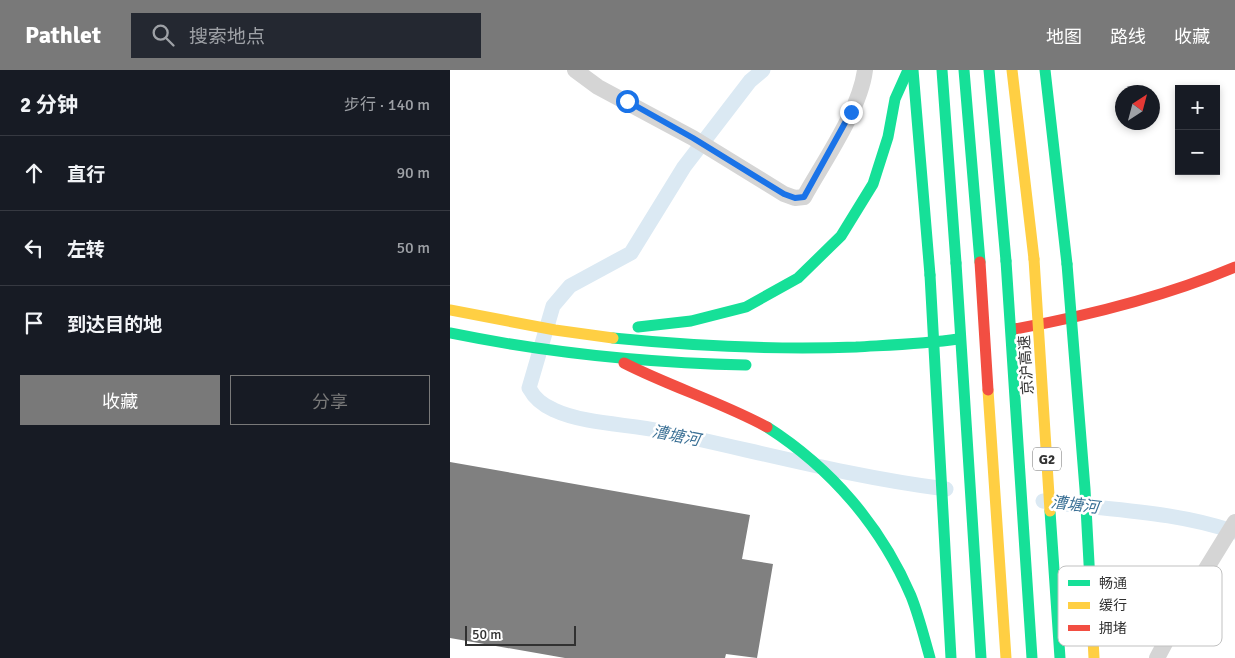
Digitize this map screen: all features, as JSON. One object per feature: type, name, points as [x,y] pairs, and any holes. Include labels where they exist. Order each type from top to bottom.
[{"type":"highway","points":[[579,332],[691,321],[746,307],[798,278],[841,236],[873,184],[888,137],[895,99],[908,70]]},
{"type":"highway","points":[[914,70],[930,275],[951,658]]},
{"type":"highway","points":[[942,70],[981,658]]},
{"type":"highway","points":[[964,70],[980,262],[1006,658]]},
{"type":"highway","name":"京沪高速","points":[[989,70],[1006,261],[1032,658]]},
{"type":"highway","name":"京沪高速","points":[[1012,70],[1034,259],[1058,627]]},
{"type":"highway","points":[[1046,72],[1067,264],[1089,566]]},
{"type":"highway","points":[[450,310],[579,332],[700,345],[826,349],[946,341],[1079,318],[1199,283],[1235,267]]},
{"type":"highway","points":[[921,361],[950,359],[1083,332]]},
{"type":"highway","points":[[450,333],[505,343],[611,357],[701,364],[758,365]]},
{"type":"highway","points":[[611,357],[660,382],[698,394],[740,412],[780,435],[817,463],[848,493],[874,526],[912,598],[930,658]]},
{"type":"street","points":[[575,70],[598,87],[693,138],[784,194],[795,198],[804,197],[851,112],[864,83],[865,70]]},
{"type":"street","points":[[1208,566],[1235,522]]},
{"type":"street","points":[[1157,658],[1164,646]]},
{"type":"building","points":[[450,462],[750,515],[742,559],[773,564],[757,658],[726,654],[725,658],[565,658],[450,638]]},
{"type":"waterway","name":"漕塘河","points":[[763,70],[750,81],[684,167],[631,253],[570,286],[553,306],[529,388],[539,401],[566,415],[592,421],[661,431],[874,478],[946,489]]},
{"type":"waterway","name":"漕塘河","points":[[1043,501],[1165,515],[1235,532]]},
{"type":"traffic: fast","points":[[638,327],[691,321],[746,307],[798,278],[841,236],[873,184],[888,137],[895,99],[908,70]]},
{"type":"traffic: fast","points":[[913,70],[930,275]]},
{"type":"traffic: fast","points":[[942,70],[956,263]]},
{"type":"traffic: fast","points":[[964,70],[980,262]]},
{"type":"traffic: fast","points":[[989,70],[1006,261]]},
{"type":"traffic: fast","points":[[1045,70],[1067,264]]},
{"type":"traffic: fast","points":[[1006,261],[1032,658]]},
{"type":"traffic: fast","points":[[956,263],[981,658]]},
{"type":"traffic: fast","points":[[1067,264],[1089,566]]},
{"type":"traffic: fast","points":[[930,275],[951,658]]},
{"type":"traffic: fast","points":[[450,333],[597,356],[671,362],[746,365]]},
{"type":"traffic: fast","points":[[613,338],[764,348],[856,347],[958,339]]},
{"type":"traffic: fast","points":[[767,427],[790,443],[833,480],[869,523],[899,570],[911,596],[930,658]]},
{"type":"traffic: fast","points":[[1050,511],[1058,629]]},
{"type":"traffic: fast","points":[[1059,646],[1060,658]]},
{"type":"traffic: slow","points":[[1012,70],[1034,259]]},
{"type":"traffic: slow","points":[[1034,259],[1050,511]]},
{"type":"traffic: slow","points":[[450,310],[555,330],[613,338]]},
{"type":"traffic: slow","points":[[988,390],[1006,658]]},
{"type":"traffic: slow","points":[[1093,646],[1094,658]]},
{"type":"traffic: jam","points":[[980,262],[988,390]]},
{"type":"traffic: jam","points":[[1015,329],[1127,304],[1208,278],[1235,267]]},
{"type":"traffic: jam","points":[[624,363],[767,427]]},
{"type":"route","points":[[627,101],[693,138],[767,185],[795,198],[804,197],[851,112]]}]
